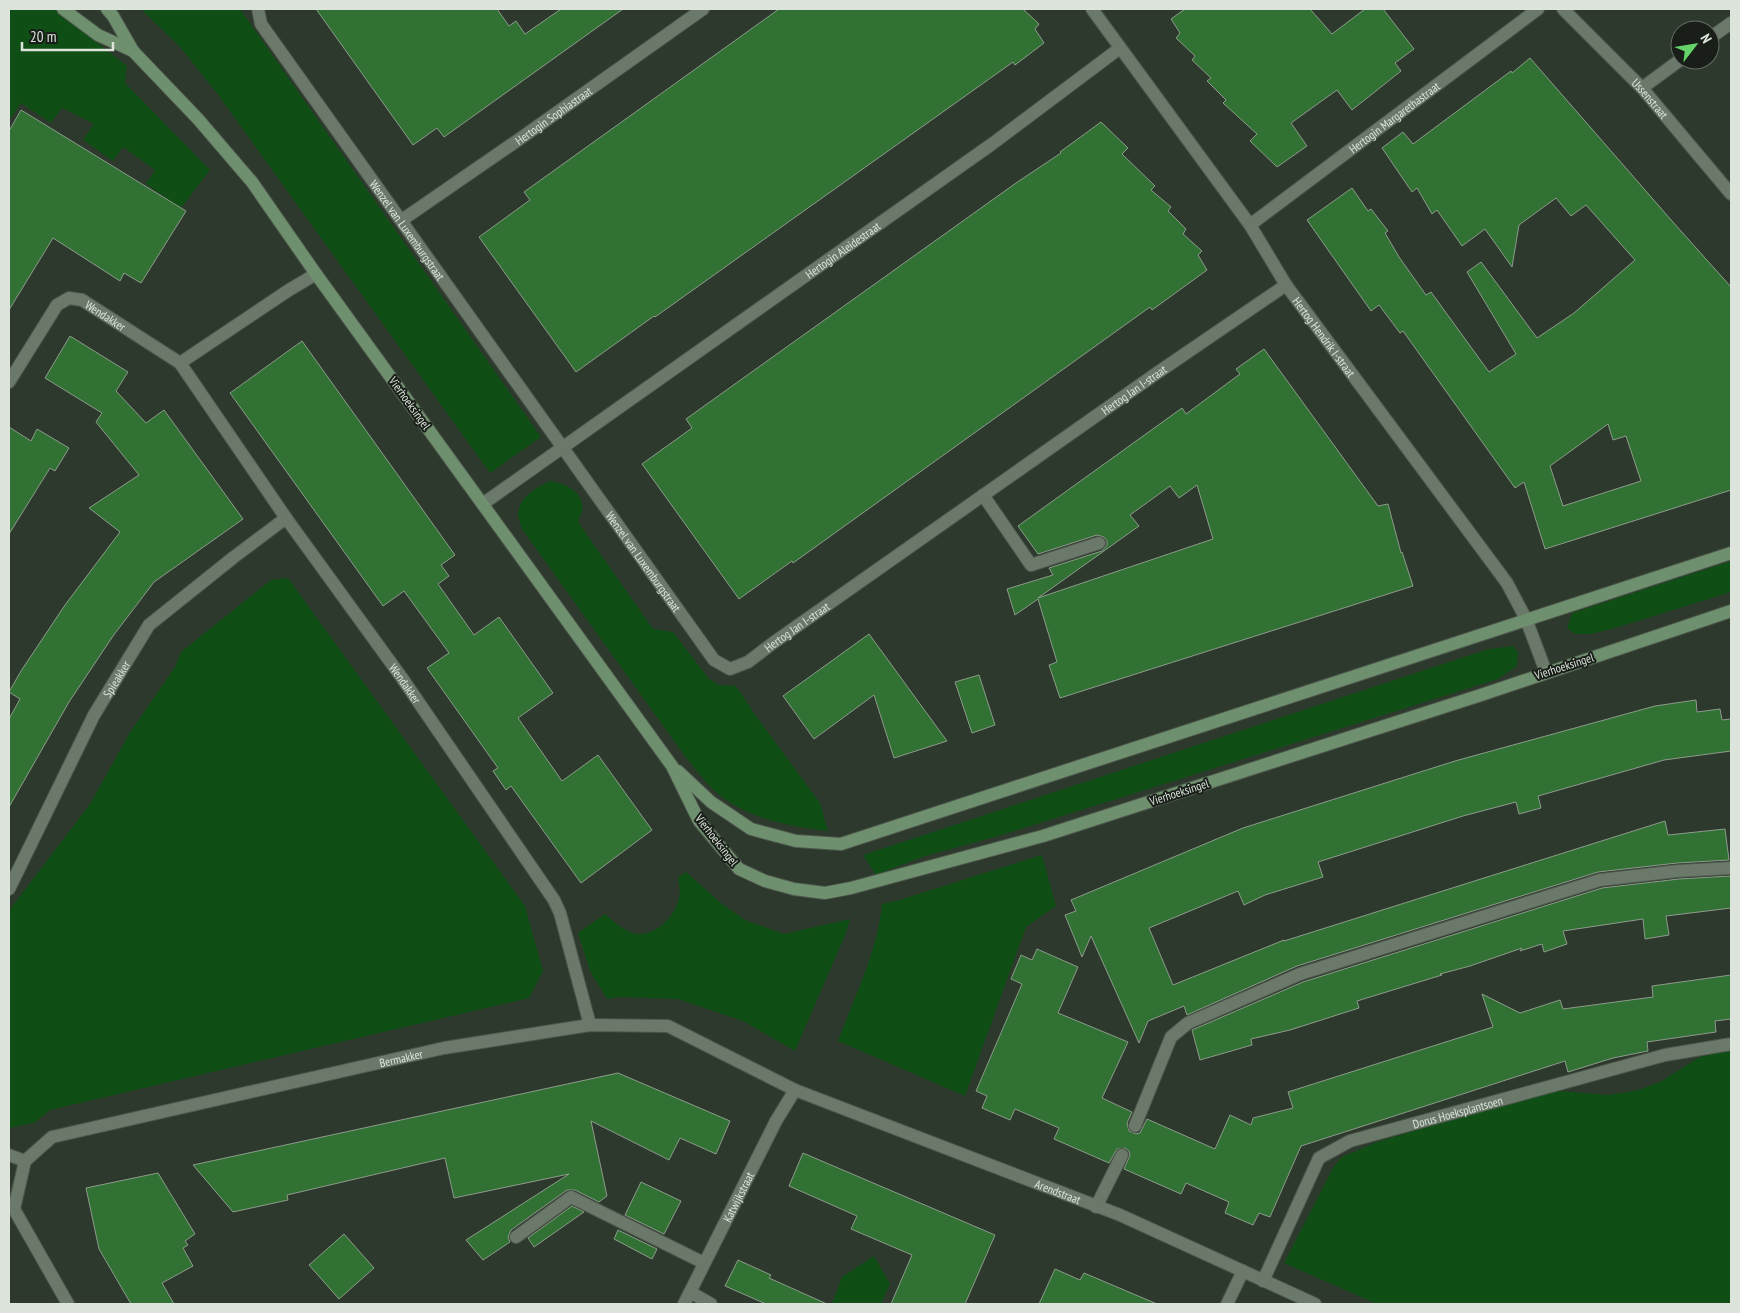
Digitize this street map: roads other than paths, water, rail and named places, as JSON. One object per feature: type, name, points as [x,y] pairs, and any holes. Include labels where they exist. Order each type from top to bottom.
[{"type":"street","name":"Vierhoeksingel","points":[[63,9],[98,35],[133,51]]},
{"type":"street","name":"Vierhoeksingel","points":[[107,9],[133,51],[198,119],[252,182],[316,274],[672,766],[699,821],[739,869],[765,881],[794,889],[825,893],[851,888],[1043,836],[1464,700],[1731,611]]},
{"type":"street","name":"Wenzel van Luxemburgstraat","points":[[258,9],[261,24],[714,660],[730,669]]},
{"type":"street","name":"Hertogin Sophiastraat","points":[[402,220],[703,9]]},
{"type":"street","name":"Hertog Hendrik I-straat","points":[[1092,9],[1250,225],[1286,284],[1507,582],[1526,619],[1546,672]]},
{"type":"street","name":"Hertogin Margarethastraat","points":[[1250,225],[1538,9]]},
{"type":"street","name":"Ussenstraat","points":[[1563,9],[1642,88],[1731,194]]},
{"type":"street","points":[[1720,30],[1731,22]]},
{"type":"street","name":"Hertogin Aleidestraat","points":[[563,446],[992,144],[1120,48]]},
{"type":"street","points":[[1642,88],[1670,67]]},
{"type":"street","points":[[180,363],[316,274]]},
{"type":"street","name":"Hertog Jan I-straat","points":[[730,669],[748,662],[983,495],[1286,284]]},
{"type":"street","name":"Wendakker","points":[[9,382],[57,305],[69,298],[82,300],[180,363],[286,518],[402,678],[554,900],[560,913],[590,1025]]},
{"type":"street","points":[[484,504],[563,446]]},
{"type":"street","points":[[983,495],[1031,565],[1099,543]]},
{"type":"street","name":"Spieakker","points":[[9,889],[94,715],[149,625],[286,518]]},
{"type":"street","name":"Vierhoeksingel","points":[[672,766],[711,802],[751,829],[796,841],[841,844],[1731,553]]},
{"type":"street","points":[[1135,1126],[1171,1038],[1188,1023],[1300,974],[1600,880],[1678,871],[1731,868]]},
{"type":"street","name":"Bermakker","points":[[25,1161],[52,1137],[444,1048],[590,1025],[668,1026],[795,1090]]},
{"type":"street","name":"Dorus Hoeksplantsoen","points":[[1263,1281],[1319,1158],[1350,1141],[1665,1055],[1731,1044]]},
{"type":"street","name":"Arendstraat","points":[[795,1090],[1120,1215],[1315,1304]]},
{"type":"street","name":"Katwijkstraat","points":[[684,1304],[776,1121],[795,1090]]},
{"type":"street","points":[[9,1155],[25,1161],[14,1209],[68,1304]]},
{"type":"street","points":[[1096,1207],[1122,1156]]},
{"type":"street","points":[[516,1237],[570,1197],[704,1263]]},
{"type":"street","points":[[1227,1304],[1243,1271]]},
{"type":"street","points":[[690,1292],[711,1304]]}]
